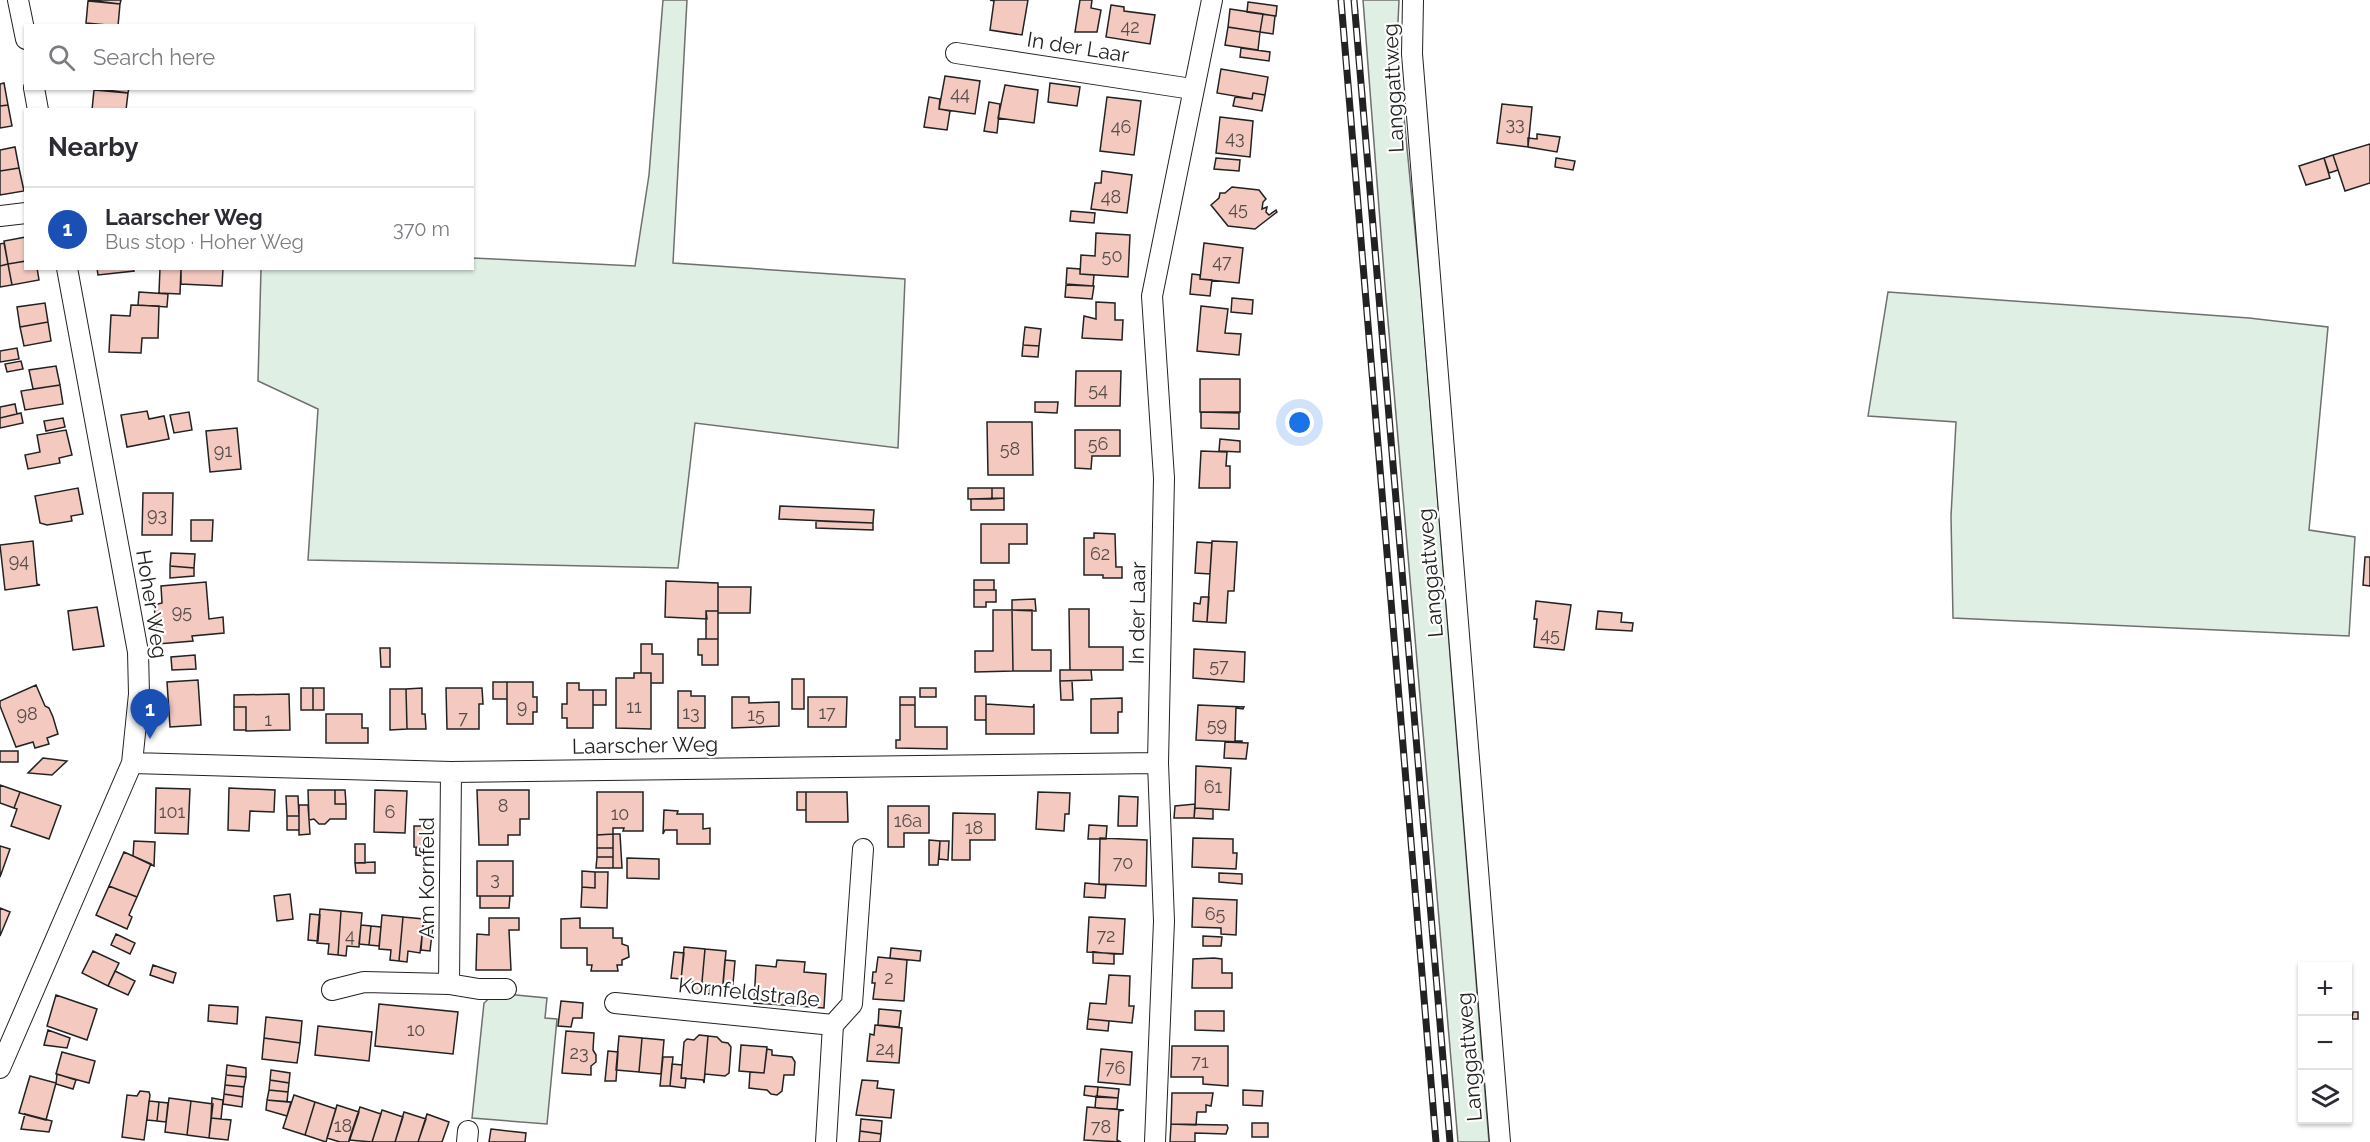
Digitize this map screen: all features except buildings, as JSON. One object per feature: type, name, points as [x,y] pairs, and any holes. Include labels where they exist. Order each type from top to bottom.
[{"type":"street","points":[[18,0],[24,29]]},
{"type":"street","name":"In der Laar","points":[[1155,1142],[1164,921],[1158,762],[1164,478],[1152,296],[1192,89],[1212,0]]},
{"type":"street","name":"Langgattweg","points":[[1413,0],[1412,54],[1500,1142]]},
{"type":"street","name":"In der Laar","points":[[956,53],[1192,89]]},
{"type":"street","points":[[34,90],[38,108]]},
{"type":"street","points":[[0,216],[24,213]]},
{"type":"street","name":"Hoher Weg","points":[[0,1068],[132,763],[139,694],[138,652],[67,270]]},
{"type":"street","name":"Laarscher Weg","points":[[132,763],[450,772],[1158,762]]},
{"type":"street","name":"Am Kornfeld","points":[[449,984],[450,772]]},
{"type":"street","points":[[833,1024],[852,1004],[863,849]]},
{"type":"street","points":[[332,990],[364,982],[449,984],[506,989]]},
{"type":"street","name":"Kornfeldstraße","points":[[615,1003],[833,1024],[826,1142]]},
{"type":"green space","points":[[663,0],[687,0],[673,263],[905,279],[898,448],[695,423],[678,568],[308,560],[318,409],[258,381],[261,270],[474,270],[474,258],[635,266],[649,175]]},
{"type":"green space","points":[[1363,0],[1399,0],[1397,45],[1421,292],[1489,1142],[1458,1142]]},
{"type":"green space","points":[[1888,292],[2249,318],[2328,327],[2309,530],[2355,537],[2349,636],[1953,618],[1951,516],[1956,422],[1868,416]]},
{"type":"green space","points":[[495,993],[547,998],[545,1018],[557,1019],[547,1124],[472,1118],[484,1003]]},
{"type":"railway","points":[[1341,0],[1436,1142]]},
{"type":"railway","points":[[1354,0],[1450,1142]]},
{"type":"place","name":"Laarscher Weg","points":[[150,739]]}]
